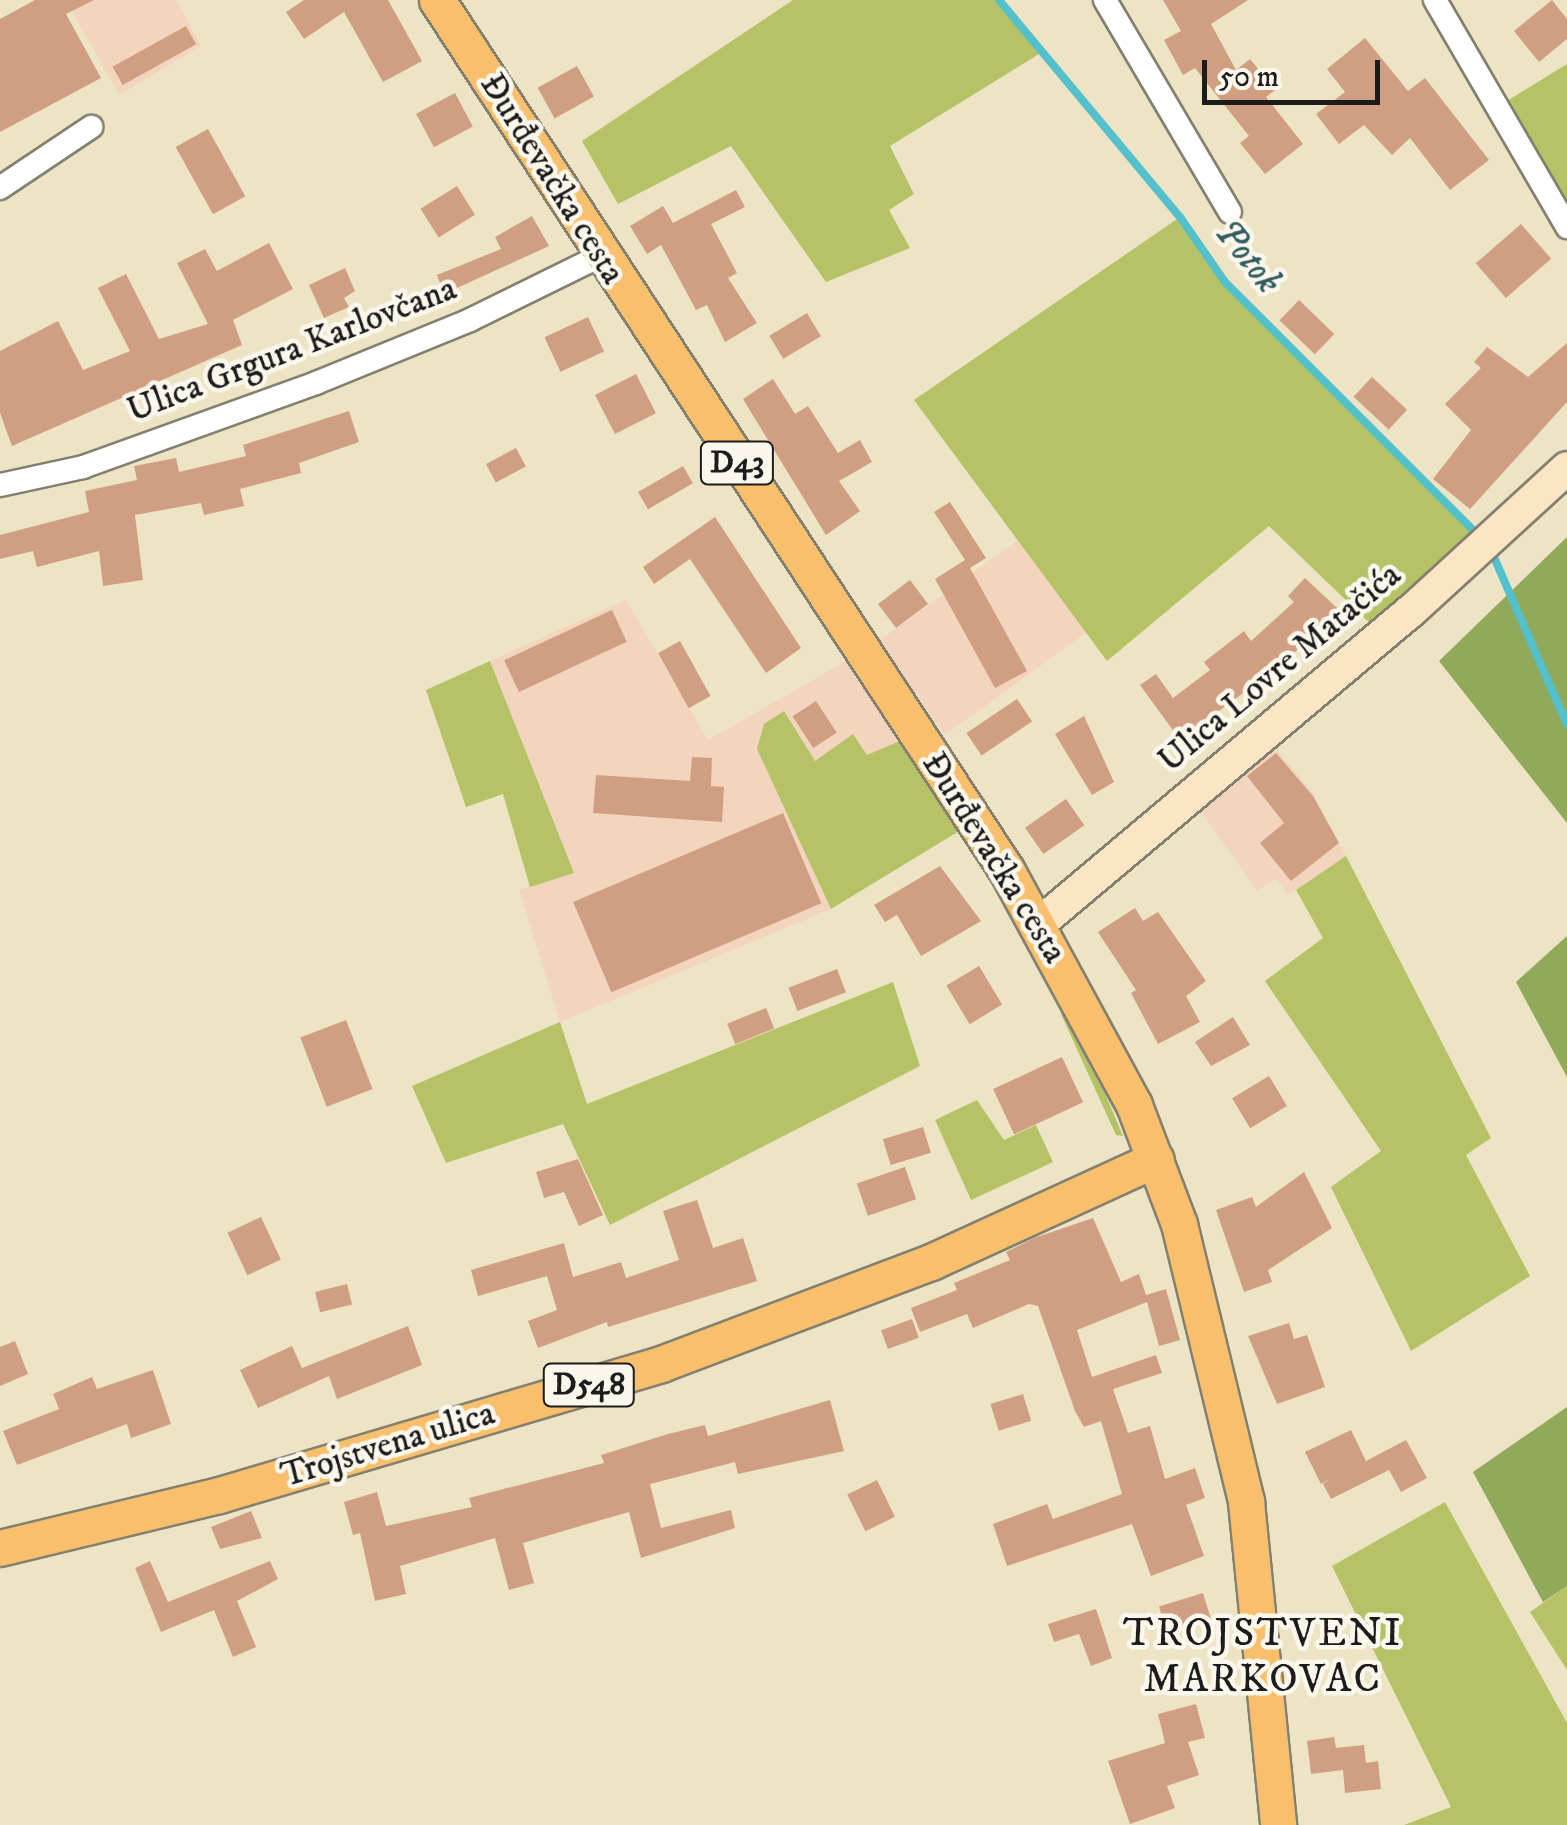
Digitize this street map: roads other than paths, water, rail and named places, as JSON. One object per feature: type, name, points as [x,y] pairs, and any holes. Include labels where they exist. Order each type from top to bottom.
[{"type":"main road","name":"Đurđevačka cesta","points":[[438,0],[600,256],[1039,924],[1107,1048],[1156,1159],[1178,1224],[1246,1502],[1278,1825]]},
{"type":"main road","name":"Ulica Lovre Matačića","points":[[1039,924],[1410,612],[1567,468]]},
{"type":"main road","name":"Trojstvena ulica","points":[[0,1548],[218,1495],[661,1364],[800,1316],[1156,1159]]},
{"type":"main road","points":[[1082,1193],[1130,1196],[1178,1224]]},
{"type":"street","points":[[1104,0],[1230,212]]},
{"type":"street","points":[[1435,0],[1567,227]]},
{"type":"street","points":[[0,188],[91,127]]},
{"type":"street","name":"Ulica Grgura Karlovčana","points":[[0,485],[83,467],[316,383],[470,320],[600,256]]},
{"type":"waterway","name":"Potok","points":[[999,0],[1180,217],[1225,282],[1473,530]]},
{"type":"waterway","points":[[1493,555],[1567,724]]},
{"type":"district","name":"TROJSTVENI MARKOVAC","points":[[1263,1657]]}]
